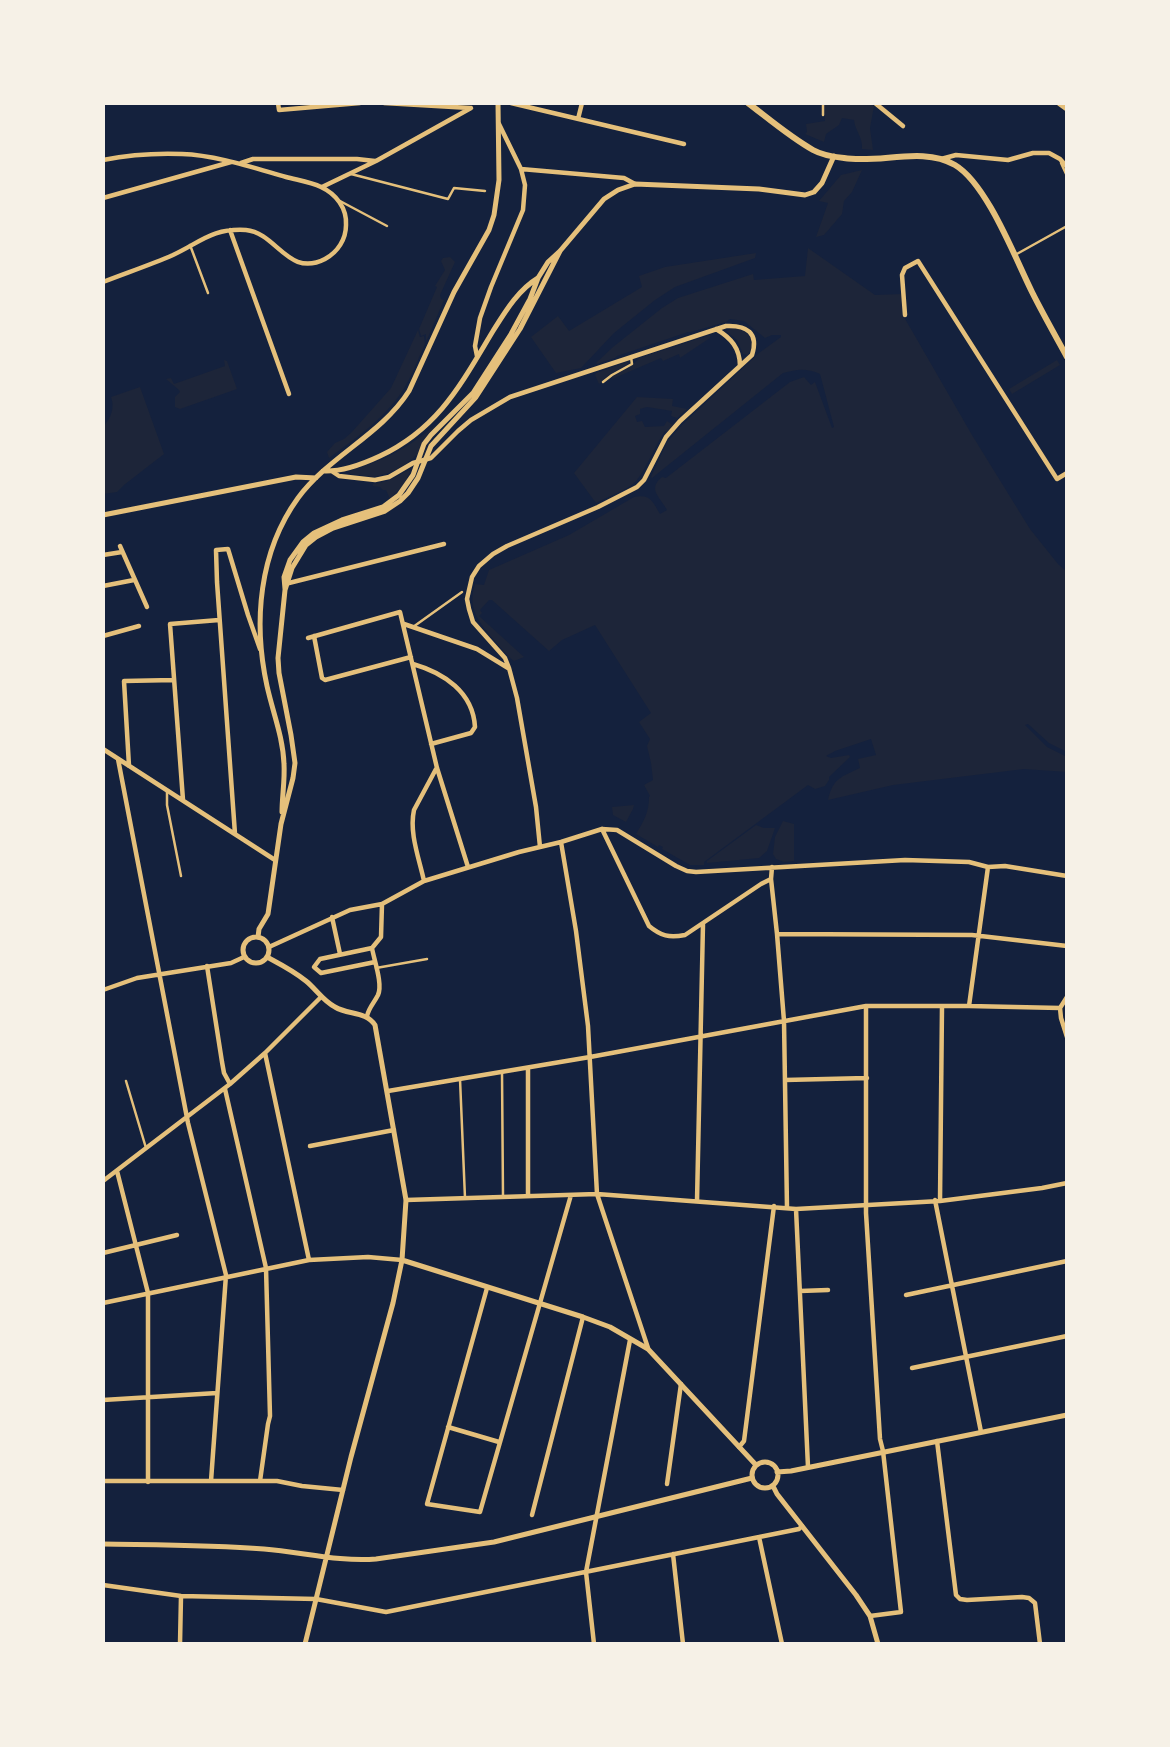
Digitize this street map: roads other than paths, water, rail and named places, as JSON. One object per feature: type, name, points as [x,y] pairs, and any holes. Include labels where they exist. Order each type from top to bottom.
[{"type":"main road","points":[[748,103],[814,150],[855,160],[905,157],[940,159],[958,167],[973,182],[994,215],[1032,293],[1067,356]]},
{"type":"main road","points":[[1060,103],[1067,107]]},
{"type":"street","points":[[278,103],[279,110],[359,103]]},
{"type":"street","points":[[322,187],[376,161],[471,108],[384,103]]},
{"type":"street","points":[[281,824],[284,765],[279,729],[267,688],[259,622],[265,573],[280,526],[299,496],[323,471],[400,405],[454,292],[489,230],[499,180],[498,103]]},
{"type":"street","points":[[510,103],[684,144]]},
{"type":"street","points":[[578,119],[582,103]]},
{"type":"street","points":[[876,103],[903,126]]},
{"type":"street","points":[[477,356],[475,346],[480,318],[523,210],[525,185],[521,169],[498,123]]},
{"type":"street","points":[[940,159],[956,155],[1008,160],[1033,153],[1049,153],[1067,167]]},
{"type":"street","points":[[103,160],[184,154],[232,162],[322,187],[340,201],[347,221],[343,241],[338,249],[323,260],[312,263],[296,261],[284,255],[260,234],[230,230],[217,232],[173,255],[103,282]]},
{"type":"street","points":[[258,937],[259,929],[268,914],[281,824],[295,763],[278,658],[286,570],[295,551],[314,533],[327,526],[391,505],[422,460],[424,444],[473,393],[504,346],[541,280],[548,262],[604,199],[635,184],[759,189],[805,195],[814,192],[822,183],[834,156]]},
{"type":"street","points":[[239,164],[253,159],[376,161]]},
{"type":"street","points":[[103,198],[232,162]]},
{"type":"street","points":[[521,169],[624,178],[635,184]]},
{"type":"street","points":[[230,230],[289,394]]},
{"type":"street","points":[[905,315],[902,275],[905,268],[918,261],[1057,479],[1067,473]]},
{"type":"street","points":[[333,472],[369,461],[392,450],[413,437],[432,420],[454,395],[477,356],[526,285],[541,280]]},
{"type":"street","points":[[323,471],[375,480],[389,477],[431,458],[471,420],[510,397],[726,326],[737,325],[747,329],[753,337],[755,346],[752,355],[666,437],[637,487],[507,546],[479,566],[472,577],[467,599],[468,609],[473,622],[507,661],[517,698],[536,807],[540,847]]},
{"type":"street","points":[[716,329],[734,342],[740,367]]},
{"type":"street","points":[[103,515],[296,477],[316,478]]},
{"type":"street","points":[[286,586],[443,544]]},
{"type":"street","points":[[103,555],[121,549],[147,607]]},
{"type":"street","points":[[235,834],[216,550],[228,549],[261,652]]},
{"type":"street","points":[[103,586],[134,580]]},
{"type":"street","points":[[431,744],[471,733],[475,727],[474,714],[463,693],[454,684],[412,661],[325,680],[322,678],[311,637],[400,612],[412,661],[431,744],[437,768],[468,867]]},
{"type":"street","points":[[183,800],[170,624],[219,620]]},
{"type":"street","points":[[403,624],[477,649],[509,668]]},
{"type":"street","points":[[103,636],[139,626]]},
{"type":"street","points":[[129,766],[124,681],[174,680]]},
{"type":"street","points":[[103,749],[275,860]]},
{"type":"street","points":[[118,759],[187,1117],[226,1276],[211,1481]]},
{"type":"street","points":[[425,881],[413,832],[414,810],[437,768]]},
{"type":"street","points":[[602,829],[649,926],[670,938],[684,935],[703,924],[771,879]]},
{"type":"street","points":[[269,947],[350,910],[382,904],[425,881],[602,829],[617,830],[687,871],[696,872],[905,860],[969,862],[988,867],[1015,867],[1067,876]]},
{"type":"street","points":[[561,842],[588,1026],[597,1194],[648,1349]]},
{"type":"street","points":[[772,867],[784,1021],[787,1208]]},
{"type":"street","points":[[969,1006],[988,867]]},
{"type":"street","points":[[375,965],[321,973],[314,967],[320,959],[372,948],[381,937],[382,904]]},
{"type":"street","points":[[332,917],[341,954]]},
{"type":"street","points":[[697,1200],[703,924]]},
{"type":"street","points":[[777,933],[978,935],[1067,946]]},
{"type":"street","points":[[251,938],[265,940],[269,947],[267,957],[262,962],[250,962],[244,957],[245,943],[251,938]]},
{"type":"street","points":[[367,1016],[369,1007],[380,992],[372,948]]},
{"type":"street","points":[[103,990],[137,978],[231,963],[244,957]]},
{"type":"street","points":[[267,957],[305,980],[332,1006],[344,1012],[367,1016],[374,1025],[406,1200],[402,1260],[391,1313],[305,1644]]},
{"type":"street","points":[[207,966],[224,1073],[230,1084]]},
{"type":"street","points":[[103,1181],[225,1089],[265,1054],[321,997]]},
{"type":"street","points":[[1067,997],[1060,1008],[1067,1037]]},
{"type":"street","points":[[866,1006],[866,1213],[880,1439],[901,1612],[870,1616]]},
{"type":"street","points":[[388,1091],[866,1006],[1060,1008]]},
{"type":"street","points":[[942,1006],[937,1201],[981,1432]]},
{"type":"street","points":[[265,1054],[309,1260]]},
{"type":"street","points":[[528,1068],[528,1196]]},
{"type":"street","points":[[785,1080],[867,1078]]},
{"type":"street","points":[[225,1089],[266,1268],[270,1416],[260,1481]]},
{"type":"street","points":[[310,1146],[394,1130]]},
{"type":"street","points":[[117,1171],[148,1293],[148,1482]]},
{"type":"street","points":[[406,1200],[597,1194],[796,1209],[937,1201],[1067,1183]]},
{"type":"street","points":[[487,1289],[428,1504],[480,1512],[571,1195]]},
{"type":"street","points":[[739,1447],[744,1441],[774,1206]]},
{"type":"street","points":[[796,1209],[807,1467]]},
{"type":"street","points":[[103,1253],[177,1235]]},
{"type":"street","points":[[103,1303],[309,1260],[368,1257],[402,1260],[487,1289],[583,1317],[610,1327],[648,1349],[756,1465]]},
{"type":"street","points":[[906,1295],[1067,1261]]},
{"type":"street","points":[[800,1291],[828,1290]]},
{"type":"street","points":[[532,1515],[583,1317]]},
{"type":"street","points":[[912,1368],[1067,1336]]},
{"type":"street","points":[[594,1644],[586,1572],[630,1340]]},
{"type":"street","points":[[667,1484],[681,1384]]},
{"type":"street","points":[[103,1400],[218,1394]]},
{"type":"street","points":[[778,1472],[1067,1415]]},
{"type":"street","points":[[448,1427],[499,1441]]},
{"type":"street","points":[[937,1441],[956,1595],[967,1600],[1029,1598],[1035,1603],[1040,1644]]},
{"type":"street","points":[[760,1463],[773,1465],[778,1472],[777,1481],[762,1489],[755,1485],[752,1478],[752,1471],[760,1463]]},
{"type":"street","points":[[103,1544],[261,1549],[363,1560],[494,1542],[752,1478]]},
{"type":"street","points":[[103,1481],[277,1481],[343,1490]]},
{"type":"street","points":[[772,1486],[856,1595],[870,1616],[878,1644]]},
{"type":"street","points":[[103,1585],[181,1596],[316,1599],[386,1612],[802,1527]]},
{"type":"street","points":[[759,1537],[782,1644]]},
{"type":"street","points":[[673,1554],[683,1644]]},
{"type":"street","points":[[180,1644],[181,1596]]},
{"type":"lane","points":[[823,103],[823,116]]},
{"type":"lane","points":[[1060,159],[1067,176]]},
{"type":"lane","points":[[351,174],[447,199],[454,188],[485,191]]},
{"type":"lane","points":[[340,201],[387,226]]},
{"type":"lane","points":[[1015,255],[1067,226]]},
{"type":"lane","points":[[190,245],[208,293]]},
{"type":"lane","points":[[603,382],[632,364],[631,357]]},
{"type":"lane","points":[[413,627],[462,592]]},
{"type":"lane","points":[[167,790],[167,805],[181,876]]},
{"type":"lane","points":[[375,965],[427,959]]},
{"type":"lane","points":[[502,1072],[503,1197]]},
{"type":"lane","points":[[460,1079],[464,1198]]},
{"type":"lane","points":[[126,1081],[146,1148]]}]
